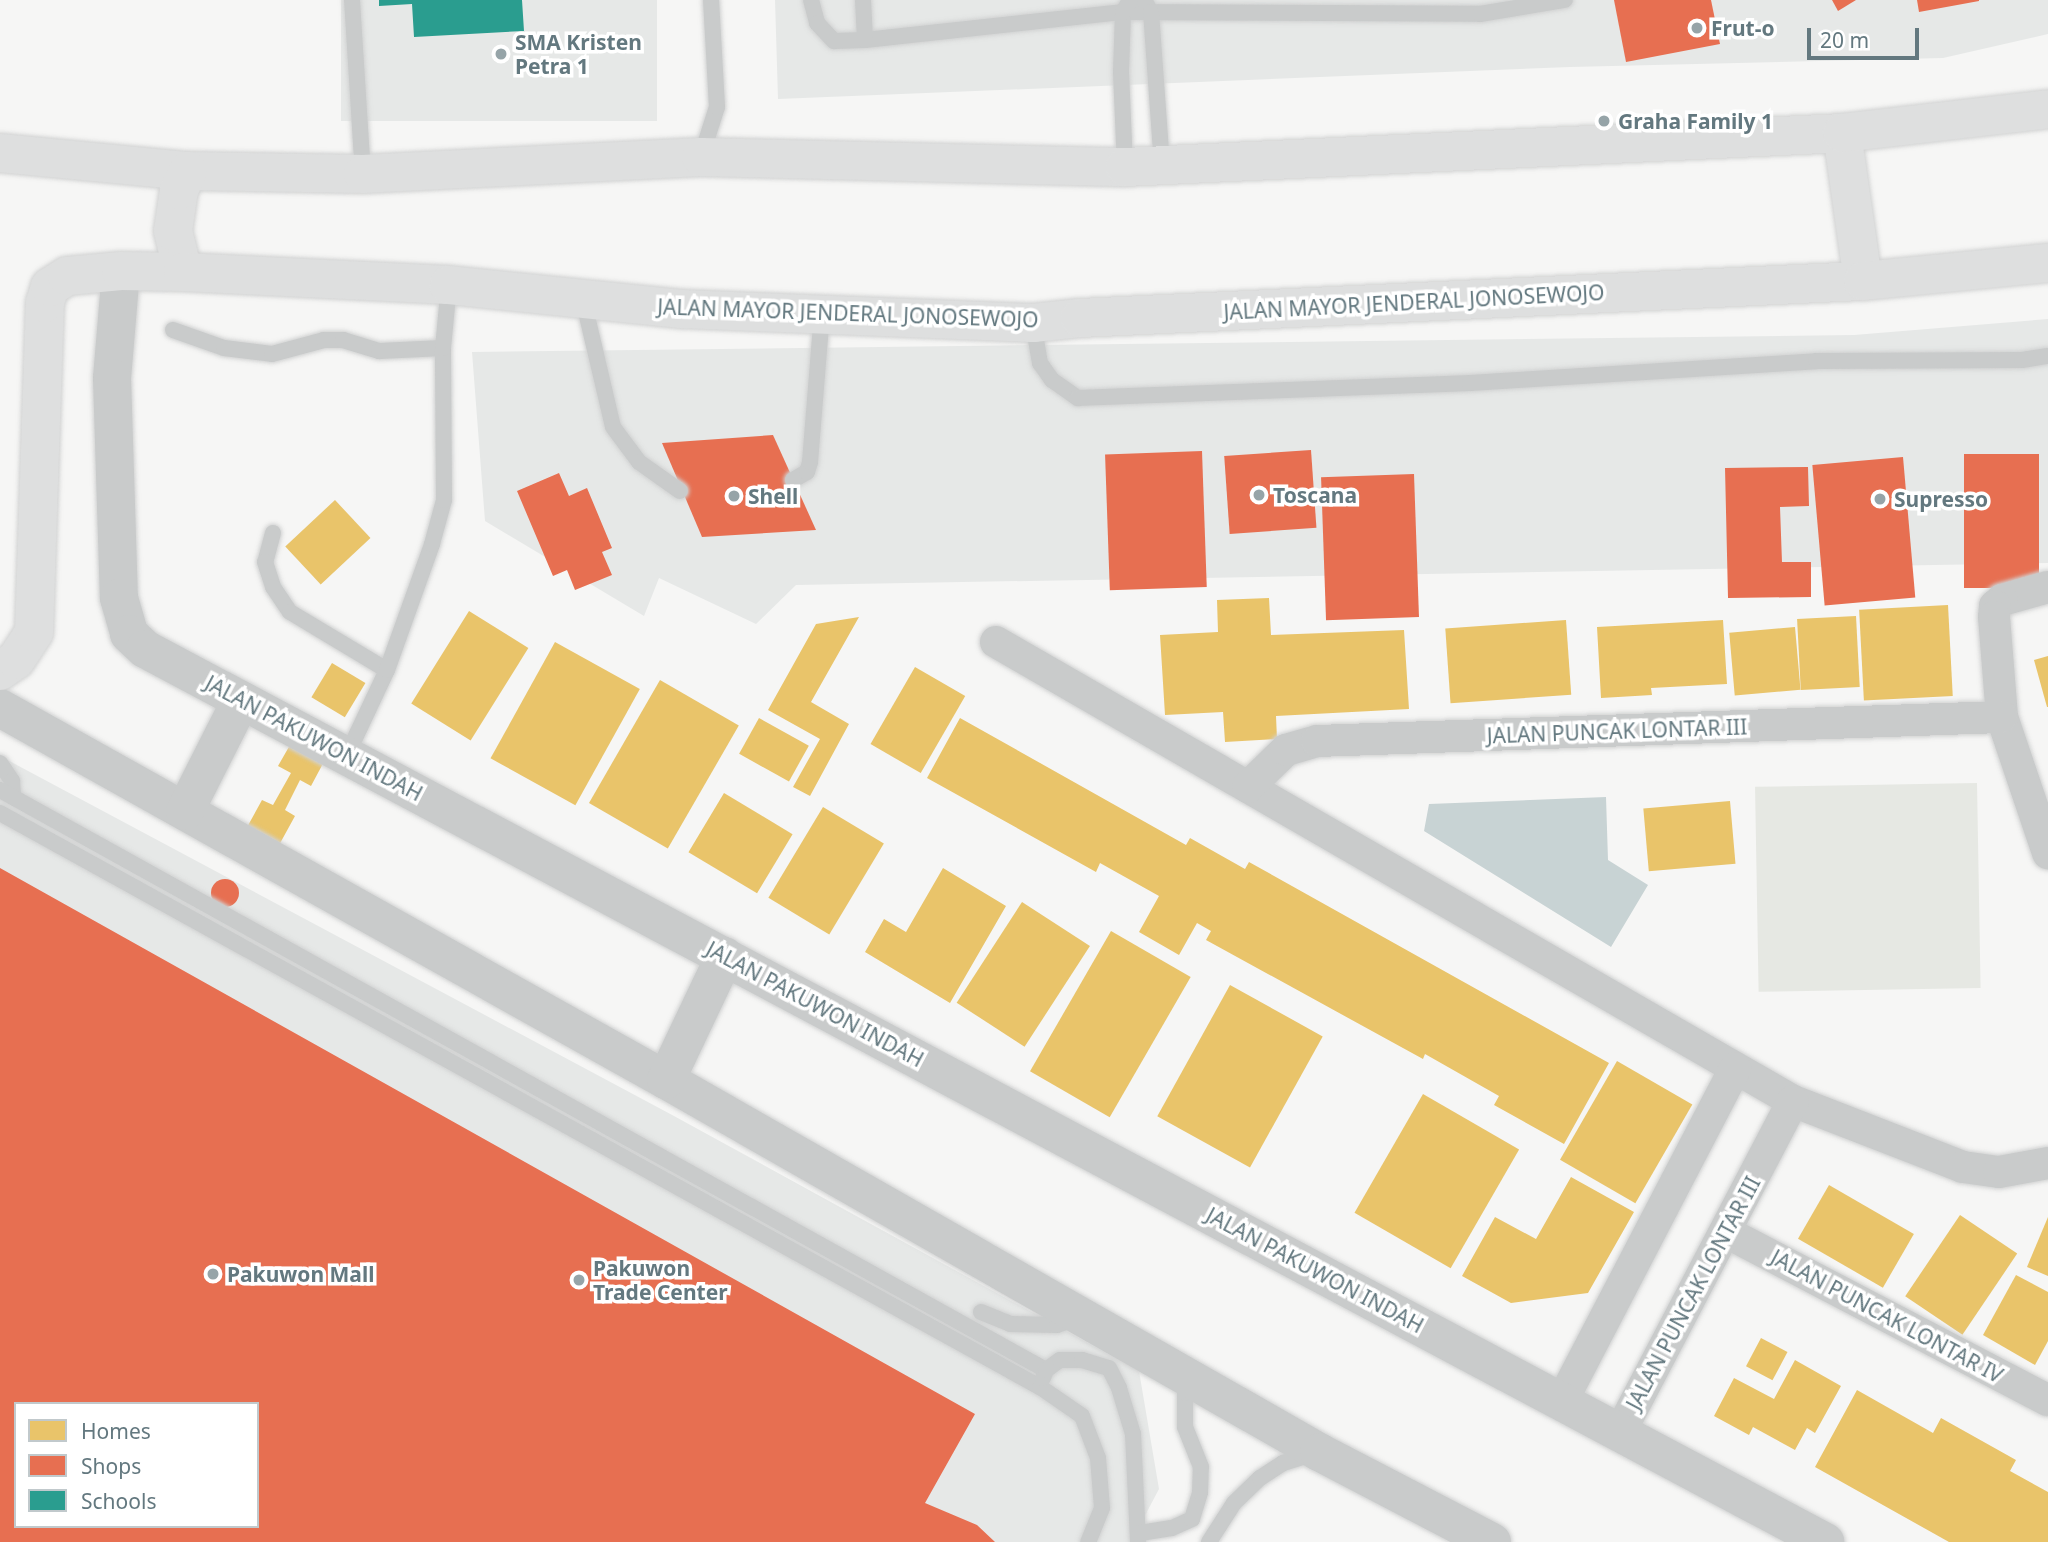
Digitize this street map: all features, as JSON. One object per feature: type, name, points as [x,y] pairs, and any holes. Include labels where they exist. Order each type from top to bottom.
[{"type":"main road","points":[[0,153],[188,172],[363,174],[701,157],[1143,166],[1842,133],[2048,109]]},
{"type":"main road","points":[[1842,133],[1863,281]]},
{"type":"main road","points":[[183,272],[173,231],[179,190],[188,172]]},
{"type":"main road","name":"JALAN MAYOR JENDERAL JONOSEWOJO","points":[[0,671],[16,660],[34,632],[47,295],[56,281],[67,276],[121,271],[183,272],[449,285],[682,309],[1033,323],[1080,318],[1863,281],[2048,263]]},
{"type":"street","name":"JALAN PAKUWON INDAH","points":[[121,271],[112,378],[119,598],[129,634],[145,649],[1825,1542]]},
{"type":"street","points":[[2048,587],[2002,600],[1995,606],[2002,717],[2048,853]]},
{"type":"street","points":[[996,642],[1793,1101],[1963,1167],[1999,1172],[2048,1163]]},
{"type":"street","points":[[185,811],[241,700]]},
{"type":"street","points":[[0,708],[666,1080],[1190,1376],[1319,1452],[1492,1542]]},
{"type":"street","name":"JALAN PUNCAK LONTAR III","points":[[1248,787],[1286,750],[1317,741],[2002,717]]},
{"type":"street","points":[[666,1080],[725,956]]},
{"type":"street","points":[[1562,1401],[1735,1068]]},
{"type":"street","name":"JALAN PUNCAK LONTAR III","points":[[1620,1432],[1793,1101]]},
{"type":"street","name":"JALAN PUNCAK LONTAR IV","points":[[1726,1232],[2048,1400]]},
{"type":"lane","points":[[352,0],[363,174]]},
{"type":"lane","points":[[701,157],[717,107],[711,0]]},
{"type":"lane","points":[[811,0],[817,23],[834,41],[865,40],[1126,6],[1480,14],[1565,0]]},
{"type":"lane","points":[[863,0],[865,40]]},
{"type":"lane","points":[[1126,6],[1121,72],[1143,166]]},
{"type":"lane","points":[[1143,166],[1148,6]]},
{"type":"lane","points":[[347,755],[387,670],[432,544],[444,500],[443,348],[449,285]]},
{"type":"lane","points":[[583,297],[613,427],[639,462],[680,491]]},
{"type":"lane","points":[[793,480],[807,472],[810,462],[822,314]]},
{"type":"lane","points":[[1033,323],[1041,363],[1052,380],[1078,398],[1470,383],[1816,361],[2022,360],[2048,356]]},
{"type":"lane","points":[[173,330],[223,348],[272,354],[324,340],[343,340],[379,351],[443,348]]},
{"type":"lane","points":[[273,533],[265,562],[273,587],[290,612],[387,670]]},
{"type":"lane","points":[[0,763],[12,781],[7,794],[1046,1370]]},
{"type":"lane","points":[[0,813],[1040,1387],[1082,1416],[1098,1458],[1102,1508],[1088,1542]]},
{"type":"lane","points":[[981,1312],[1010,1324],[1033,1326],[1057,1325],[1084,1316]]},
{"type":"lane","points":[[1040,1387],[1046,1370],[1060,1360],[1082,1360],[1109,1368],[1119,1388],[1133,1434],[1139,1538],[1192,1519],[1200,1492],[1200,1466],[1185,1427],[1185,1393],[1190,1376]]},
{"type":"lane","points":[[1209,1542],[1234,1503],[1260,1478],[1283,1463],[1319,1452]]},
{"type":"shaded area","name":"SMA Kristen Petra 1","points":[[341,0],[657,0],[657,121],[341,121]]},
{"type":"shaded area","points":[[775,0],[2048,0],[2048,34],[1943,58],[1570,67],[778,99]]},
{"type":"shaded area","points":[[2048,319],[2048,563],[796,585],[756,624],[659,578],[644,616],[485,521],[472,352],[1854,335]]},
{"type":"shaded area","points":[[0,756],[674,1116],[1139,1371],[1159,1489],[1131,1542],[0,1542]]},
{"type":"shaded area","points":[[1977,783],[1981,988],[1759,992],[1755,787]]},
{"type":"shaded area","points":[[1606,797],[1608,860],[1648,885],[1611,947],[1424,831],[1429,804]]},
{"type":"building: Homes","points":[[335,500],[370,538],[321,584],[285,546]]},
{"type":"building: Homes","points":[[1269,598],[1271,635],[1404,630],[1409,709],[1276,716],[1277,739],[1225,742],[1223,712],[1165,715],[1160,635],[1218,632],[1217,600]]},
{"type":"building: Homes","points":[[1948,605],[1953,696],[1864,701],[1859,610]]},
{"type":"building: Homes","points":[[469,611],[528,648],[471,741],[411,703]]},
{"type":"building: Homes","points":[[1856,616],[1860,687],[1801,690],[1797,619]]},
{"type":"building: Homes","points":[[859,617],[811,702],[849,724],[810,796],[793,787],[820,739],[768,710],[816,624]]},
{"type":"building: Homes","points":[[1566,620],[1571,695],[1451,703],[1445,628]]},
{"type":"building: Homes","points":[[1723,620],[1727,684],[1651,688],[1652,695],[1601,698],[1597,627]]},
{"type":"building: Homes","points":[[1795,627],[1800,690],[1735,696],[1729,633]]},
{"type":"building: Homes","points":[[555,642],[640,689],[575,805],[491,758]]},
{"type":"building: Homes","points":[[2048,656],[2048,707],[2047,707],[2034,660]]},
{"type":"building: Homes","points":[[332,663],[365,683],[345,717],[311,697]]},
{"type":"building: Homes","points":[[915,667],[965,696],[921,773],[870,744]]},
{"type":"building: Homes","points":[[660,680],[739,726],[668,848],[589,803]]},
{"type":"building: Homes","points":[[759,718],[809,746],[789,781],[739,754]]},
{"type":"building: Homes","points":[[960,718],[1186,845],[1190,838],[1245,869],[1249,862],[1609,1063],[1564,1144],[1494,1105],[1499,1096],[1425,1054],[1423,1059],[1206,940],[1211,931],[1197,923],[1179,955],[1139,932],[1159,896],[1100,863],[1096,872],[927,778]]},
{"type":"building: Homes","points":[[294,738],[327,756],[311,786],[300,780],[285,810],[295,816],[278,847],[246,829],[262,800],[273,805],[291,773],[278,766]]},
{"type":"building: Homes","points":[[724,793],[793,834],[757,893],[688,852]]},
{"type":"building: Homes","points":[[1730,801],[1735,864],[1649,871],[1643,809]]},
{"type":"building: Homes","points":[[823,807],[884,844],[829,934],[768,898]]},
{"type":"building: Homes","points":[[943,868],[1006,906],[950,1003],[865,952],[884,919],[906,932]]},
{"type":"building: Homes","points":[[1022,902],[1090,946],[1025,1047],[957,1003]]},
{"type":"building: Homes","points":[[1111,931],[1191,977],[1110,1117],[1030,1071]]},
{"type":"building: Homes","points":[[1230,985],[1323,1036],[1250,1168],[1157,1116]]},
{"type":"building: Homes","points":[[1617,1061],[1692,1104],[1635,1203],[1560,1160]]},
{"type":"building: Homes","points":[[1423,1094],[1519,1150],[1451,1268],[1354,1213]]},
{"type":"building: Homes","points":[[1571,1177],[1634,1212],[1588,1293],[1511,1303],[1462,1276],[1495,1217],[1536,1239]]},
{"type":"building: Homes","points":[[1829,1185],[1914,1234],[1883,1288],[1798,1239]]},
{"type":"building: Homes","points":[[1960,1215],[2017,1254],[1962,1335],[1905,1296]]},
{"type":"building: Homes","points":[[2048,1217],[2048,1276],[2027,1267]]},
{"type":"building: Homes","points":[[2016,1275],[2048,1292],[2048,1341],[2035,1365],[1983,1335]]},
{"type":"building: Homes","points":[[1761,1338],[1787,1352],[1772,1380],[1746,1366]]},
{"type":"building: Homes","points":[[1795,1360],[1841,1386],[1815,1433],[1807,1428],[1795,1450],[1753,1427],[1749,1435],[1714,1416],[1734,1378],[1774,1399]]},
{"type":"building: Homes","points":[[1857,1390],[1933,1433],[1941,1418],[2016,1460],[2010,1471],[2048,1492],[2048,1542],[1949,1542],[1815,1467]]},
{"type":"building: Shops","points":[[1614,0],[1711,0],[1720,44],[1626,62]]},
{"type":"building: Shops","points":[[1832,0],[1856,0],[1838,11]]},
{"type":"building: Shops","points":[[1917,0],[1979,0],[1979,1],[1919,12]]},
{"type":"building: Shops","points":[[773,435],[816,530],[702,537],[662,443]]},
{"type":"building: Shops","points":[[1311,450],[1316,528],[1230,534],[1224,456]]},
{"type":"building: Shops","points":[[1202,451],[1207,587],[1110,590],[1105,454]]},
{"type":"building: Shops","points":[[1964,454],[2039,454],[2039,588],[1964,588]]},
{"type":"building: Shops","points":[[1903,457],[1915,597],[1825,605],[1812,465]]},
{"type":"building: Shops","points":[[1808,467],[1809,506],[1780,507],[1782,562],[1811,562],[1811,597],[1728,598],[1725,468]]},
{"type":"building: Shops","points":[[559,473],[569,496],[587,488],[612,548],[602,552],[612,575],[575,590],[567,570],[553,576],[517,491]]},
{"type":"building: Shops","points":[[1414,474],[1419,617],[1326,620],[1321,477]]},
{"type":"building: Shops","points":[[0,868],[975,1414],[925,1503],[977,1525],[995,1542],[0,1542]]},
{"type":"building: Shops","points":[[225,879],[235,883],[239,893],[235,903],[225,907],[215,903],[211,893],[215,883]]},
{"type":"building: Schools","points":[[379,0],[522,0],[524,31],[414,37],[412,4],[379,6]]},
{"type":"place","name":"Frut-o","points":[[1697,28]]},
{"type":"place","name":"SMA Kristen Petra 1","points":[[501,54]]},
{"type":"place","name":"Graha Family 1","points":[[1604,121]]},
{"type":"place","name":"Toscana","points":[[1259,495]]},
{"type":"place","name":"Shell","points":[[734,496]]},
{"type":"place","name":"Supresso","points":[[1880,499]]},
{"type":"place","name":"Pakuwon Mall","points":[[213,1274]]},
{"type":"place","name":"Pakuwon Trade Center","points":[[579,1280]]}]
